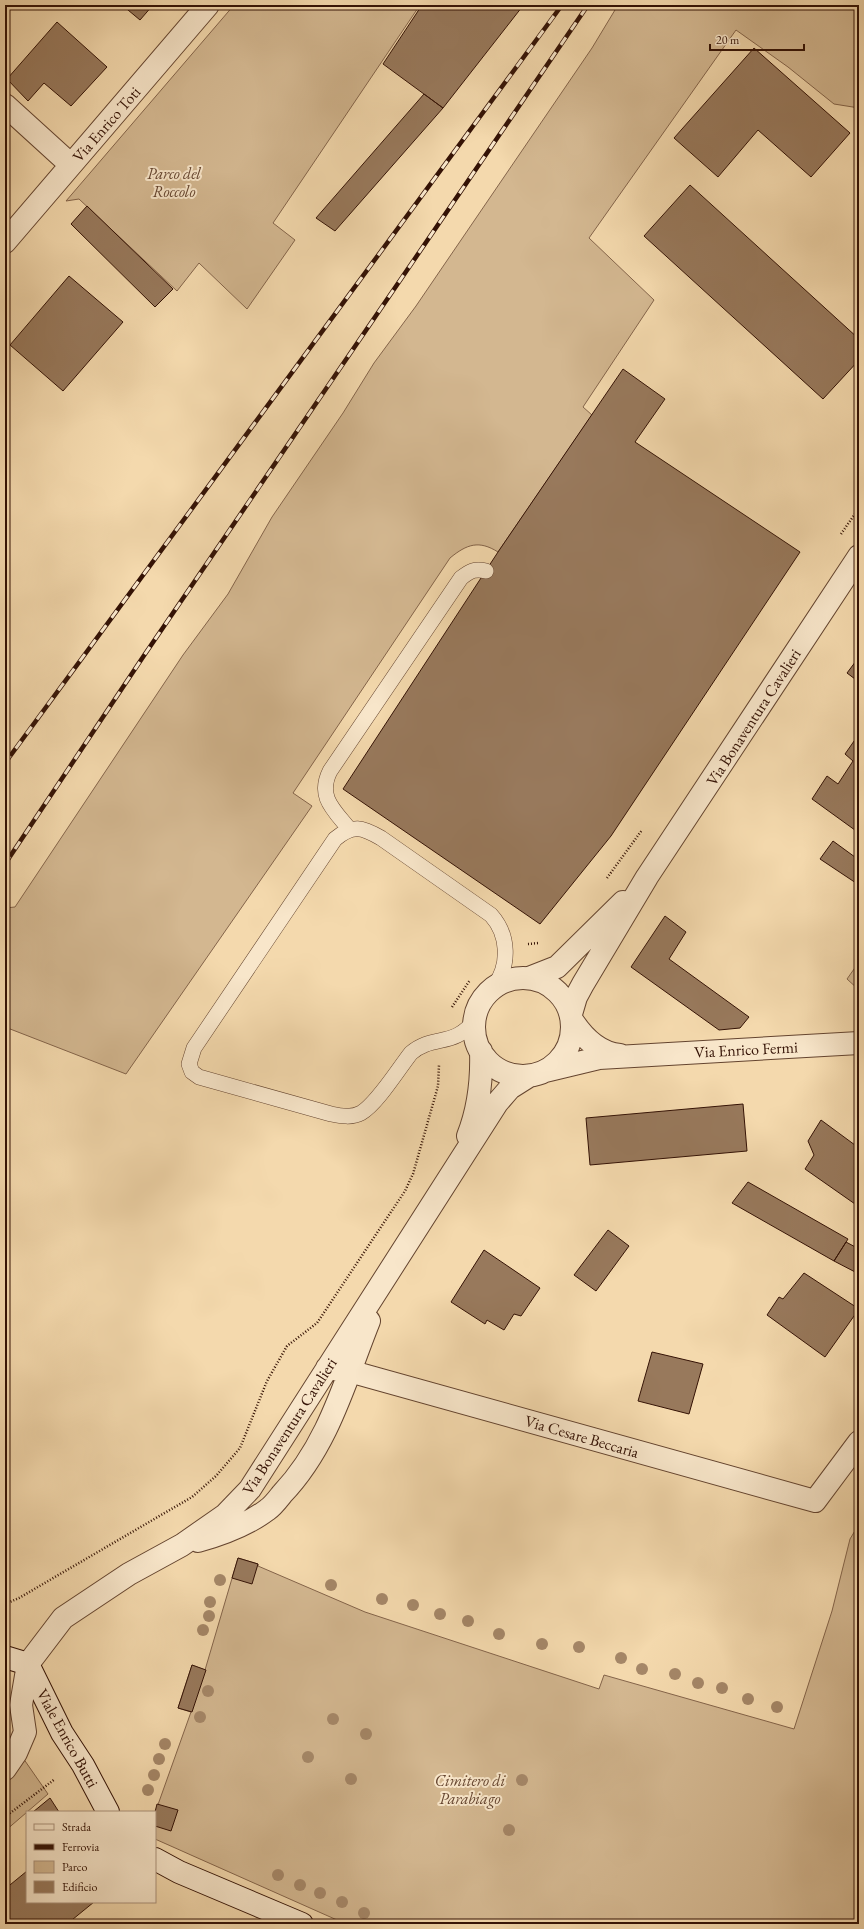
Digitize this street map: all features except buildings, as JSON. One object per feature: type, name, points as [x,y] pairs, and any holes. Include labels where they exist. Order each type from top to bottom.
[{"type":"street","name":"Via Enrico Toti","points":[[5,242],[208,5]]},
{"type":"street","points":[[5,105],[71,165]]},
{"type":"street","name":"Via Bonaventura Cavalieri","points":[[571,1017],[576,997],[583,984],[647,877],[859,556]]},
{"type":"street","name":"Via Bonaventura Cavalieri","points":[[537,1073],[512,1075],[497,1069],[485,1058],[477,1044],[474,1028],[476,1012],[483,998],[494,987],[508,980],[530,978],[557,967],[647,877]]},
{"type":"street","name":"Via Bonaventura Cavalieri","points":[[28,1664],[63,1618],[129,1574],[182,1545],[225,1515],[250,1488],[328,1368],[455,1166],[497,1103],[510,1088],[558,1061],[568,1047],[572,1031],[571,1017],[564,999],[554,988],[539,980],[530,978]]},
{"type":"street","name":"Via Enrico Fermi","points":[[571,1017],[581,1034],[595,1046],[616,1054],[633,1056]]},
{"type":"street","name":"Via Enrico Fermi","points":[[537,1073],[577,1062],[633,1056],[859,1043]]},
{"type":"street","name":"Via Bonaventura Cavalieri","points":[[455,1166],[469,1132],[478,1099],[482,1076],[482,1051]]},
{"type":"street","name":"Via Bonaventura Cavalieri","points":[[182,1545],[238,1528],[268,1509],[293,1483],[317,1447],[336,1409],[349,1370],[370,1319],[378,1289]]},
{"type":"street","name":"Via Cesare Beccaria","points":[[328,1368],[349,1370],[815,1501],[859,1442]]},
{"type":"street","points":[[5,1657],[28,1664],[20,1706],[25,1732],[16,1753],[5,1769]]},
{"type":"street","name":"Viale Enrico Butti","points":[[28,1664],[62,1733],[107,1811]]},
{"type":"street","points":[[156,1860],[180,1872],[302,1924]]},
{"type":"lane","points":[[350,830],[326,798],[324,788],[330,771],[461,578],[473,570],[477,569],[486,571]]},
{"type":"lane","points":[[475,1020],[467,1031],[458,1036],[417,1048],[411,1053],[370,1106],[354,1116],[331,1114],[199,1077],[192,1072],[189,1064],[194,1048],[335,839],[344,831],[357,828],[369,830],[491,915],[498,923],[502,931],[506,959],[501,978],[494,987]]},
{"type":"path","points":[[5,1817],[55,1779]]},
{"type":"green space","name":"Parco del Roccolo","points":[[234,5],[420,5],[273,223],[295,240],[247,309],[199,263],[177,291],[79,199],[66,201]]},
{"type":"green space","points":[[618,5],[859,5],[859,108],[834,104],[788,67],[736,30],[589,238],[654,300],[583,407],[592,415],[498,552],[485,546],[473,545],[462,549],[450,558],[293,793],[312,806],[126,1074],[5,1027],[5,908],[15,907],[183,655],[228,594],[272,517],[343,413],[374,363],[416,306],[592,48]]},
{"type":"green space","points":[[859,962],[859,990],[847,979]]},
{"type":"green space","name":"Cimitero di Parabiago","points":[[859,1524],[859,1924],[346,1924],[156,1839],[156,1811],[191,1712],[178,1708],[192,1665],[205,1670],[238,1558],[258,1564],[258,1566],[365,1612],[599,1689],[604,1675],[794,1729],[832,1611],[850,1539]]},
{"type":"green space","points":[[5,1732],[48,1794],[28,1811],[26,1811],[26,1813],[5,1831]]},
{"type":"railway","points":[[5,763],[562,5]]},
{"type":"railway","points":[[5,864],[145,654],[588,5]]}]
